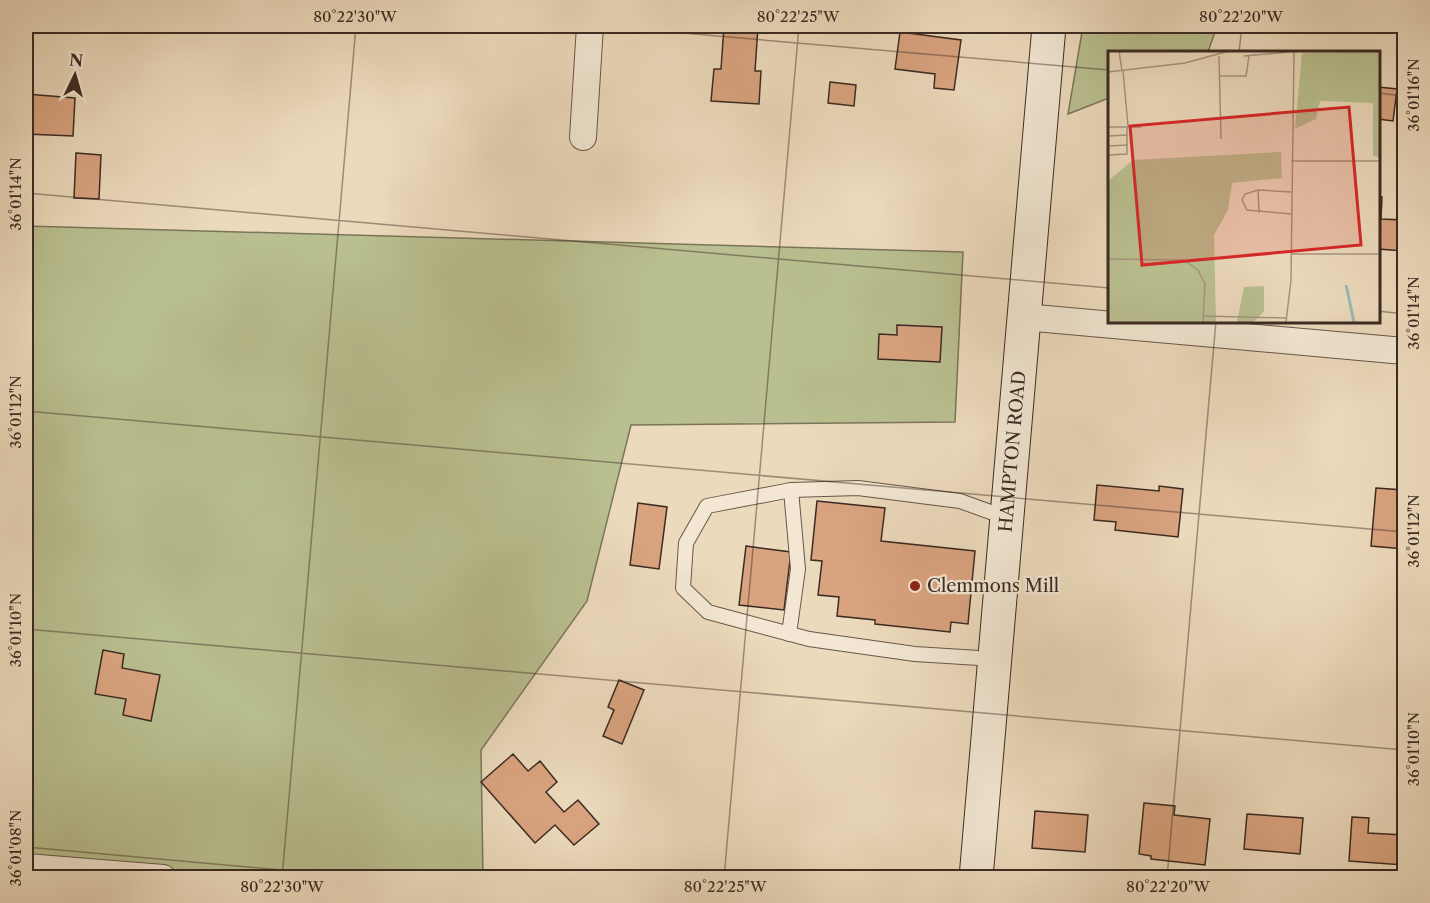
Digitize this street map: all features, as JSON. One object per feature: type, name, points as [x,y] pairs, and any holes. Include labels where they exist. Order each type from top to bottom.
[{"type":"main road","name":"HAMPTON ROAD","points":[[976,878],[1049,26]]},
{"type":"street","points":[[583,137],[590,26]]},
{"type":"street","points":[[1024,317],[1404,351]]},
{"type":"street","points":[[26,867],[163,878]]},
{"type":"lane","points":[[995,658],[915,654],[809,639],[708,612],[683,588],[686,543],[706,506],[790,489],[858,488],[960,501],[1007,518]]},
{"type":"lane","points":[[789,634],[798,569],[790,489]]},
{"type":"green space","points":[[1083,26],[1217,26],[1208,51],[1108,51],[1108,98],[1068,114]]},
{"type":"green space","points":[[26,226],[963,252],[955,422],[631,425],[587,601],[481,750],[483,877],[26,878]]},
{"type":"building","points":[[724,26],[758,26],[755,71],[761,71],[759,104],[711,101],[714,69],[721,69]]},
{"type":"building","points":[[900,32],[961,40],[954,90],[934,88],[935,74],[895,69]]},
{"type":"building","points":[[830,82],[856,85],[854,106],[828,103]]},
{"type":"building","points":[[1379,87],[1397,89],[1393,121],[1379,119]]},
{"type":"building","points":[[26,94],[75,98],[73,136],[26,134]]},
{"type":"building","points":[[76,153],[101,155],[99,199],[74,198]]},
{"type":"building","points":[[1379,197],[1382,197],[1381,219],[1404,220],[1404,251],[1379,249]]},
{"type":"building","points":[[897,325],[942,327],[940,362],[878,359],[879,334],[897,335]]},
{"type":"building","points":[[1097,485],[1159,491],[1159,486],[1183,489],[1178,537],[1115,530],[1116,522],[1094,520]]},
{"type":"building","points":[[1376,488],[1404,490],[1404,549],[1371,546]]},
{"type":"building","points":[[817,501],[885,508],[881,541],[975,551],[968,624],[951,622],[950,632],[875,624],[875,620],[837,616],[839,597],[818,595],[822,561],[811,560]]},
{"type":"building","points":[[638,503],[667,507],[659,569],[630,565]]},
{"type":"building","points":[[746,546],[791,552],[784,610],[739,605]]},
{"type":"building","points":[[103,650],[124,654],[122,668],[160,675],[151,721],[123,715],[126,699],[95,694]]},
{"type":"building","points":[[619,680],[644,690],[622,744],[603,736],[614,710],[608,707]]},
{"type":"building","points":[[513,754],[528,771],[540,761],[557,782],[546,792],[564,812],[578,800],[599,824],[574,845],[555,825],[535,843],[481,782]]},
{"type":"building","points":[[1144,803],[1175,806],[1174,815],[1210,819],[1205,865],[1151,859],[1151,856],[1139,854]]},
{"type":"building","points":[[1035,811],[1088,815],[1085,852],[1032,848]]},
{"type":"building","points":[[1247,814],[1303,818],[1300,854],[1244,849]]},
{"type":"building","points":[[1352,817],[1369,818],[1368,833],[1404,835],[1404,865],[1349,861]]},
{"type":"place","name":"Clemmons Mill","points":[[915,586]]}]
